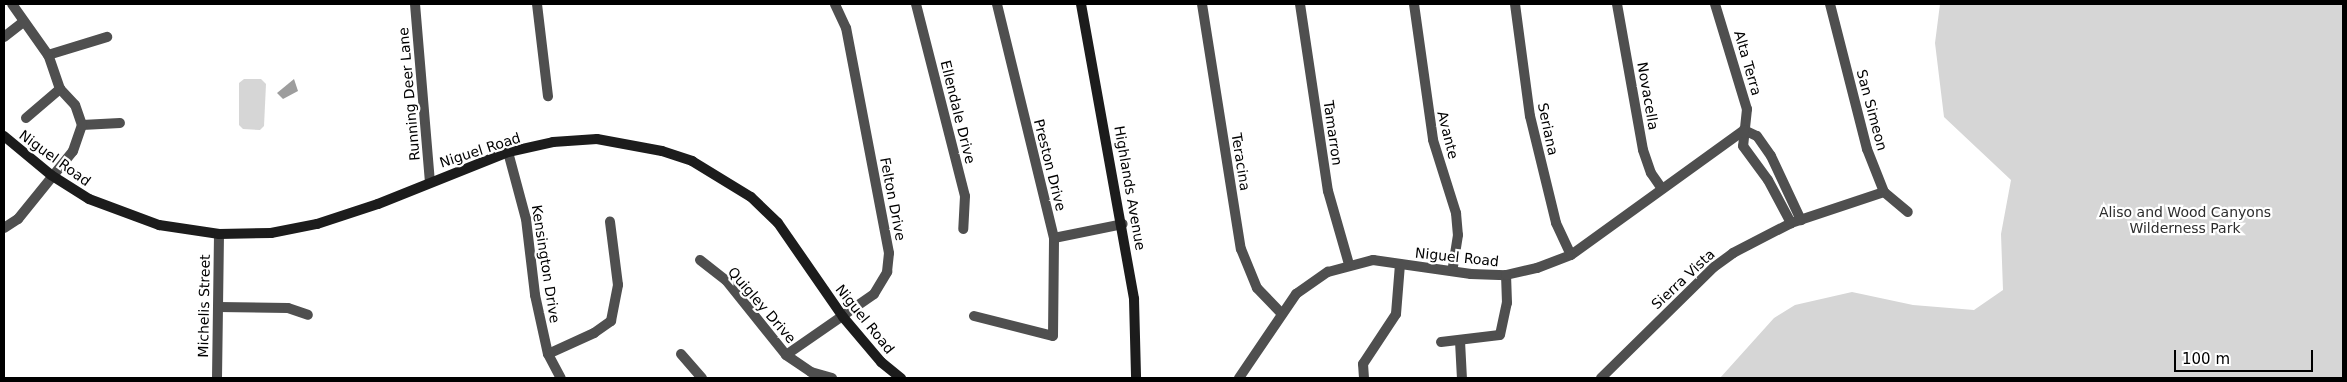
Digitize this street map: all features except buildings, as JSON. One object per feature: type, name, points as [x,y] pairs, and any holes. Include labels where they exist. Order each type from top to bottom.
[{"type":"main road","name":"Highlands Avenue","points":[[1081,4],[1123,224],[1134,298],[1136,378]]},
{"type":"main road","name":"Niguel Road","points":[[4,136],[51,175],[88,199],[159,225],[219,234],[271,233],[317,224],[378,204],[430,181],[508,152],[553,142],[597,139],[662,151],[692,160],[751,197],[778,223],[843,317],[881,362],[901,378]]},
{"type":"street","points":[[4,228],[18,219],[51,175],[73,151],[82,125],[75,105],[60,89],[48,55],[12,4]]},
{"type":"street","name":"Running Deer Lane","points":[[415,4],[430,181]]},
{"type":"street","points":[[537,4],[548,96]]},
{"type":"street","name":"Felton Drive","points":[[786,355],[874,294],[886,272],[889,253],[846,28],[835,4]]},
{"type":"street","name":"Ellendale Drive","points":[[916,4],[965,196],[963,229]]},
{"type":"street","name":"Preston Drive","points":[[974,316],[1053,336],[1054,238],[997,4]]},
{"type":"street","name":"Teracina","points":[[1202,4],[1241,248],[1257,288],[1280,313]]},
{"type":"street","name":"Tamarron","points":[[1300,4],[1328,192],[1349,264]]},
{"type":"street","name":"Avante","points":[[1414,4],[1433,140],[1456,213],[1458,235],[1452,271]]},
{"type":"street","name":"Seriana","points":[[1515,4],[1530,116],[1556,223],[1571,255]]},
{"type":"street","name":"Novacella","points":[[1617,4],[1643,150],[1651,173],[1662,189]]},
{"type":"street","name":"Alta Terra","points":[[1715,4],[1747,109],[1748,124],[1744,130],[1743,146],[1796,222]]},
{"type":"street","name":"San Simeon","points":[[1830,4],[1867,149],[1884,192],[1908,212]]},
{"type":"street","points":[[4,37],[23,22]]},
{"type":"street","points":[[48,55],[107,37]]},
{"type":"street","points":[[26,118],[60,89]]},
{"type":"street","points":[[82,125],[120,123]]},
{"type":"street","points":[[1744,130],[1757,136],[1771,156],[1796,222]]},
{"type":"street","name":"Niguel Road","points":[[1238,378],[1261,349],[1280,313],[1309,283],[1349,264],[1373,260],[1452,271],[1506,275],[1571,255],[1744,130]]},
{"type":"street","name":"Kensington Drive","points":[[508,152],[528,228],[535,295],[548,354],[560,378]]},
{"type":"street","name":"Sierra Vista","points":[[1601,378],[1714,267],[1756,239],[1796,222],[1884,192]]},
{"type":"street","points":[[548,354],[594,332],[611,321],[618,285],[610,222]]},
{"type":"street","points":[[1054,238],[1123,224]]},
{"type":"street","name":"Michelis Street","points":[[217,378],[219,234]]},
{"type":"street","name":"Quigley Drive","points":[[700,260],[726,280],[786,355],[811,372],[832,378]]},
{"type":"street","points":[[1364,378],[1364,361],[1390,326],[1396,314],[1400,264]]},
{"type":"street","points":[[1440,342],[1500,335],[1507,303],[1506,275]]},
{"type":"street","points":[[218,307],[288,308],[308,315]]},
{"type":"street","points":[[1460,341],[1462,378]]},
{"type":"street","points":[[680,354],[702,378]]},
{"type":"green space","name":"Aliso and Wood Canyons Wilderness Park","points":[[1940,4],[2343,4],[2343,378],[1720,378],[1774,318],[1795,305],[1852,292],[1913,305],[1974,310],[2003,290],[2001,234],[2011,180],[1944,117],[1935,43]]},
{"type":"green space","points":[[244,79],[261,79],[266,84],[264,126],[260,130],[243,129],[239,125],[239,83]]},
{"type":"shaded area","points":[[294,79],[298,91],[283,99],[277,93]]}]
